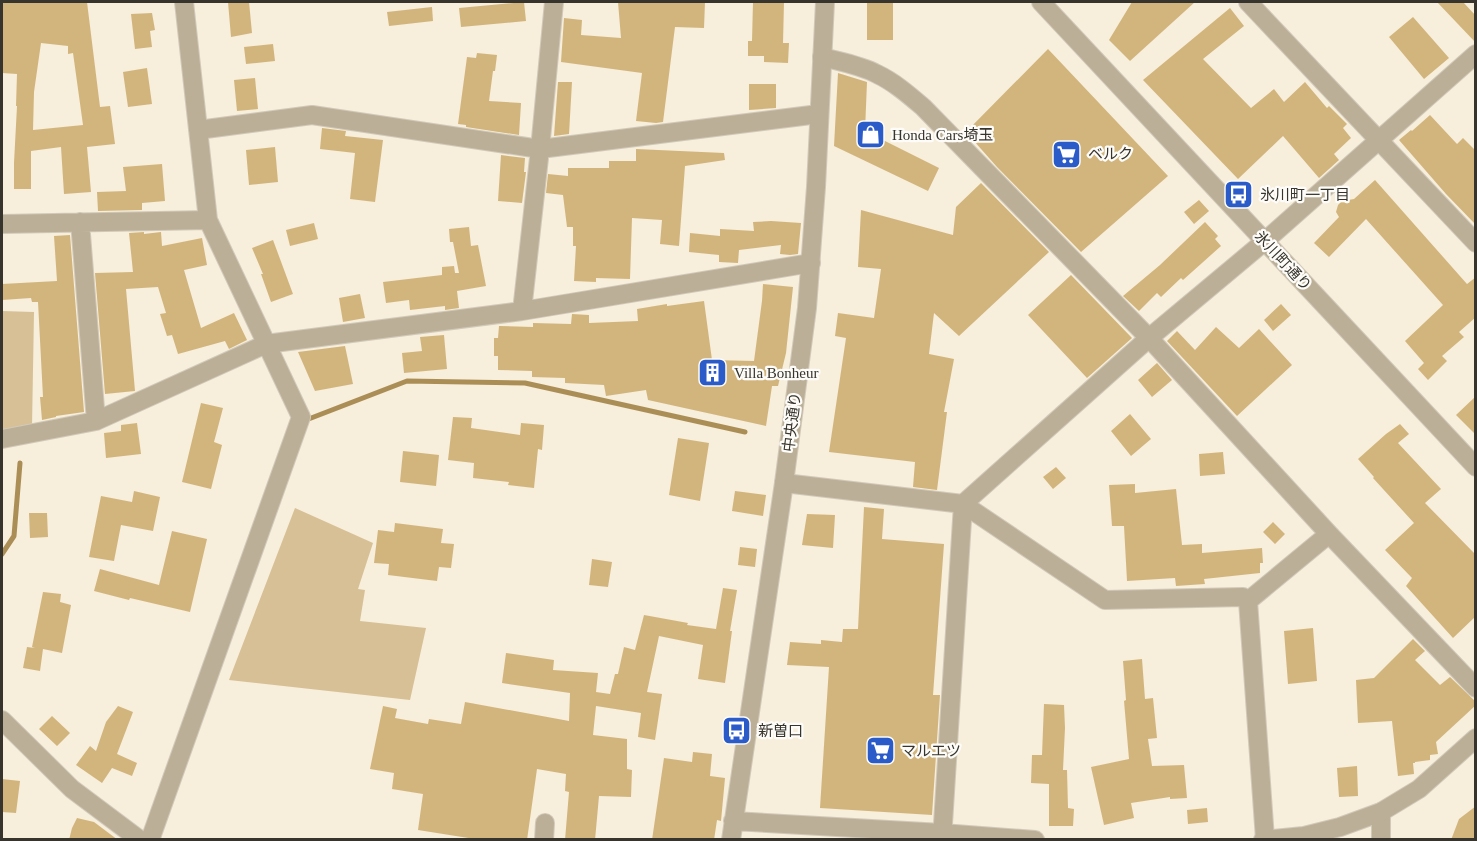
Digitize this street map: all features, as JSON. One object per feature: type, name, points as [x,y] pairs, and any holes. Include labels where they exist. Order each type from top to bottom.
[{"type":"street","points":[[150,840],[301,417],[208,220],[184,2]]},
{"type":"street","points":[[522,311],[554,2]]},
{"type":"street","name":"中央通り","points":[[732,830],[784,483],[807,308],[825,2]]},
{"type":"street","name":"氷川町通り","points":[[1041,2],[1476,467]]},
{"type":"street","points":[[1248,2],[1476,243]]},
{"type":"street","points":[[942,836],[963,504],[1149,338],[1265,241],[1476,54]]},
{"type":"street","points":[[822,57],[877,73],[901,88],[923,107],[1149,338],[1329,534],[1476,688]]},
{"type":"street","points":[[198,130],[312,115],[540,149],[819,114]]},
{"type":"street","points":[[2,224],[208,220]]},
{"type":"street","points":[[80,222],[96,421]]},
{"type":"street","points":[[2,439],[96,421],[266,344],[522,311],[811,263]]},
{"type":"street","points":[[784,483],[963,504],[1105,600],[1243,597],[1248,601],[1264,839],[1304,836],[1340,827],[1381,812],[1419,789],[1476,738]]},
{"type":"street","points":[[1248,601],[1329,534]]},
{"type":"street","points":[[2,720],[72,789],[140,840]]},
{"type":"street","points":[[1381,812],[1381,840]]},
{"type":"street","points":[[732,830],[1035,840]]},
{"type":"shaded area","points":[[2,311],[34,312],[32,427],[2,433]]},
{"type":"shaded area","points":[[295,508],[373,543],[358,589],[365,590],[360,621],[426,628],[410,700],[229,680]]},
{"type":"building","points":[[2,2],[87,2],[100,107],[110,106],[115,144],[87,147],[91,192],[64,194],[61,147],[31,151],[31,189],[14,189],[17,74],[2,73]],"holes":[[[41,43],[68,46],[68,54],[73,53],[83,125],[33,130],[34,92]]]},
{"type":"building","points":[[228,2],[249,2],[252,33],[231,37]]},
{"type":"building","points":[[524,2],[526,21],[461,27],[459,8]]},
{"type":"building","points":[[618,2],[705,2],[704,28],[675,27],[663,122],[636,121],[642,73],[561,62],[564,18],[582,20],[581,35],[621,38]]},
{"type":"building","points":[[753,2],[784,2],[783,43],[789,43],[788,63],[764,62],[764,56],[748,56],[748,41],[752,41]]},
{"type":"building","points":[[867,2],[893,2],[893,40],[867,40]]},
{"type":"building","points":[[1132,2],[1195,2],[1130,61],[1109,40]]},
{"type":"building","points":[[1437,2],[1463,2],[1476,16],[1476,43]]},
{"type":"building","points":[[432,7],[433,21],[389,26],[387,12]]},
{"type":"building","points":[[1230,8],[1244,26],[1203,59],[1251,108],[1274,89],[1284,102],[1305,82],[1327,108],[1329,106],[1347,124],[1343,128],[1351,138],[1334,154],[1339,160],[1319,178],[1283,136],[1238,179],[1143,80]]},
{"type":"building","points":[[152,13],[155,30],[150,31],[152,47],[135,49],[131,14]]},
{"type":"building","points":[[1413,17],[1449,58],[1424,79],[1389,37]]},
{"type":"building","points":[[273,44],[275,61],[246,64],[244,47]]},
{"type":"building","name":"ベルク","points":[[1048,49],[1168,176],[1081,252],[997,167],[966,132]]},
{"type":"building","points":[[477,53],[497,55],[489,101],[521,103],[519,135],[458,124],[467,57],[476,58]]},
{"type":"building","points":[[147,68],[152,104],[128,107],[123,72]]},
{"type":"building","points":[[838,73],[867,82],[865,131],[939,168],[928,191],[834,146]]},
{"type":"building","points":[[255,78],[258,109],[237,111],[234,80]]},
{"type":"building","points":[[558,82],[572,82],[569,134],[554,136]]},
{"type":"building","points":[[749,84],[776,84],[776,108],[749,110]]},
{"type":"building","points":[[1430,115],[1457,144],[1463,138],[1476,151],[1476,225],[1399,140]]},
{"type":"building","points":[[322,128],[346,131],[345,136],[383,140],[375,202],[350,199],[355,153],[320,149]]},
{"type":"building","points":[[275,147],[278,182],[249,185],[246,150]]},
{"type":"building","points":[[636,149],[724,153],[725,160],[685,166],[679,246],[660,244],[662,220],[632,218],[630,279],[596,278],[596,282],[574,281],[576,246],[573,246],[573,227],[567,227],[563,195],[546,193],[548,174],[568,176],[568,168],[609,168],[609,161],[636,161]]},
{"type":"building","points":[[501,155],[525,158],[524,172],[526,172],[522,203],[498,201]]},
{"type":"building","points":[[162,164],[165,201],[142,203],[142,210],[98,211],[97,192],[126,191],[123,167]]},
{"type":"building","points":[[1375,180],[1467,284],[1476,277],[1476,317],[1459,332],[1464,337],[1442,356],[1447,361],[1428,380],[1418,369],[1424,363],[1405,341],[1443,305],[1366,219],[1329,257],[1314,243],[1339,217],[1336,212],[1338,205],[1342,201],[1354,199]]},
{"type":"building","points":[[981,183],[1049,252],[959,336],[934,313],[929,354],[954,359],[944,412],[947,412],[937,490],[913,487],[915,462],[829,452],[846,338],[835,336],[838,313],[874,318],[881,269],[858,267],[861,210],[953,235],[956,207]]},
{"type":"building","points":[[1199,200],[1209,211],[1194,224],[1184,212]]},
{"type":"building","points":[[753,222],[801,223],[798,254],[780,254],[781,245],[739,250],[738,263],[719,262],[719,255],[689,252],[690,233],[720,236],[720,229],[754,231]]},
{"type":"building","points":[[1205,222],[1218,236],[1215,239],[1221,246],[1183,280],[1181,278],[1161,297],[1157,293],[1139,311],[1123,296]]},
{"type":"building","points":[[314,223],[318,239],[290,246],[286,230]]},
{"type":"building","points":[[469,227],[471,246],[478,245],[486,286],[457,291],[459,308],[445,310],[445,306],[410,310],[409,300],[386,303],[383,282],[442,275],[442,267],[454,266],[455,273],[459,273],[453,242],[450,242],[449,229]]},
{"type":"building","points":[[144,232],[144,234],[161,232],[162,246],[202,238],[207,265],[184,270],[201,328],[234,313],[247,340],[229,349],[225,341],[178,354],[172,335],[167,336],[160,314],[166,313],[158,287],[126,289],[135,391],[105,394],[95,273],[133,272],[129,233]]},
{"type":"building","points":[[70,235],[84,412],[42,420],[38,302],[32,302],[31,298],[2,300],[2,284],[57,281],[54,236]]},
{"type":"building","points":[[273,240],[293,294],[271,302],[252,248]]},
{"type":"building","points":[[1071,275],[1132,338],[1087,378],[1028,315]]},
{"type":"building","points":[[763,284],[793,287],[786,353],[778,386],[772,386],[766,426],[648,400],[646,390],[606,396],[604,385],[565,383],[565,378],[532,377],[532,371],[498,370],[498,356],[494,356],[494,338],[498,338],[499,326],[533,327],[533,323],[571,324],[572,314],[589,315],[589,323],[638,321],[637,309],[704,301],[712,360],[754,361]]},
{"type":"building","points":[[360,294],[365,318],[343,322],[339,298]]},
{"type":"building","points":[[1281,304],[1291,315],[1273,331],[1264,320]]},
{"type":"building","points":[[1216,327],[1239,348],[1259,329],[1292,365],[1237,416],[1167,341],[1177,331],[1195,350]]},
{"type":"building","points":[[444,335],[447,369],[404,373],[402,353],[422,351],[420,337]]},
{"type":"building","points":[[345,346],[353,384],[315,391],[298,352]]},
{"type":"building","points":[[1157,363],[1172,380],[1152,397],[1138,380]]},
{"type":"building","points":[[1476,396],[1476,435],[1456,415]]},
{"type":"building","points":[[201,403],[223,408],[214,442],[222,445],[211,489],[182,482]]},
{"type":"building","points":[[1130,414],[1151,439],[1131,456],[1111,431]]},
{"type":"building","points":[[453,417],[472,418],[471,428],[520,435],[521,423],[544,425],[542,450],[538,449],[534,488],[508,485],[509,482],[473,478],[474,463],[448,460]]},
{"type":"building","points":[[137,423],[141,454],[106,458],[104,433],[121,431],[121,425]]},
{"type":"building","points":[[1400,424],[1409,434],[1398,443],[1441,489],[1425,503],[1476,555],[1476,616],[1453,638],[1406,586],[1412,578],[1385,550],[1414,523],[1358,459]]},
{"type":"building","points":[[678,438],[709,443],[700,501],[669,495]]},
{"type":"building","points":[[403,451],[439,455],[436,486],[400,482]]},
{"type":"building","points":[[1223,452],[1225,474],[1200,476],[1199,454]]},
{"type":"building","points":[[1056,467],[1066,478],[1053,489],[1043,477]]},
{"type":"building","points":[[1135,484],[1135,493],[1176,489],[1182,545],[1202,544],[1202,553],[1262,548],[1263,563],[1260,563],[1260,573],[1204,579],[1205,584],[1176,586],[1175,578],[1127,581],[1124,526],[1112,526],[1109,485]]},
{"type":"building","points":[[134,491],[160,497],[153,531],[121,525],[114,561],[89,557],[101,496],[132,502]]},
{"type":"building","points":[[735,491],[766,495],[763,516],[732,511]]},
{"type":"building","points":[[864,507],[884,509],[882,539],[944,544],[933,695],[940,695],[932,815],[820,808],[829,667],[787,665],[790,642],[821,644],[821,640],[842,642],[843,629],[858,629]]},
{"type":"building","points":[[29,513],[47,513],[48,537],[30,538]]},
{"type":"building","points":[[807,514],[835,515],[833,548],[802,545]]},
{"type":"building","points":[[1273,522],[1285,534],[1275,544],[1263,532]]},
{"type":"building","points":[[395,523],[443,529],[441,543],[454,544],[451,568],[439,567],[437,581],[388,575],[389,564],[374,563],[378,530],[394,532]]},
{"type":"building","points":[[172,531],[207,539],[190,612],[94,591],[100,569],[159,585]]},
{"type":"building","points":[[740,547],[757,549],[755,567],[738,565]]},
{"type":"building","points":[[592,559],[612,562],[608,587],[589,585]]},
{"type":"building","points":[[723,588],[737,590],[725,683],[698,679],[703,645],[659,636],[647,692],[662,694],[655,740],[638,737],[641,713],[596,706],[593,735],[627,739],[627,769],[632,770],[631,797],[599,796],[595,840],[565,840],[569,792],[565,791],[566,774],[537,769],[527,840],[481,840],[418,830],[423,794],[392,789],[394,773],[370,769],[383,706],[397,709],[395,718],[428,724],[429,719],[461,724],[465,702],[569,721],[570,693],[502,683],[506,653],[554,660],[553,670],[598,673],[596,692],[610,694],[615,674],[618,674],[624,647],[635,650],[644,615],[716,629]]},
{"type":"building","points":[[43,592],[61,594],[60,602],[71,605],[62,653],[43,649],[40,671],[23,668],[27,647],[35,648],[32,647]]},
{"type":"building","points":[[1313,628],[1317,681],[1288,684],[1284,631]]},
{"type":"building","points":[[1413,639],[1425,651],[1415,660],[1440,685],[1450,677],[1476,702],[1476,705],[1436,742],[1438,754],[1430,755],[1430,760],[1413,763],[1414,774],[1398,776],[1392,721],[1358,723],[1356,680],[1374,678]]},
{"type":"building","points":[[1142,659],[1145,699],[1153,698],[1157,738],[1148,739],[1152,766],[1184,765],[1187,798],[1170,799],[1170,797],[1131,803],[1134,818],[1104,825],[1091,767],[1129,759],[1123,661]]},
{"type":"building","points":[[1044,704],[1064,705],[1063,770],[1067,770],[1068,808],[1074,809],[1073,826],[1049,826],[1049,784],[1031,783],[1032,755],[1042,755]]},
{"type":"building","points":[[118,706],[133,712],[117,754],[137,763],[132,776],[112,768],[102,783],[76,765],[90,746],[96,751],[106,722]]},
{"type":"building","points":[[52,716],[70,733],[57,746],[39,729]]},
{"type":"building","points":[[693,752],[712,754],[710,776],[725,778],[721,821],[717,820],[714,840],[652,840],[664,758],[692,762]]},
{"type":"building","points":[[1357,766],[1358,796],[1339,797],[1337,768]]},
{"type":"building","points":[[2,779],[20,781],[16,813],[2,812]]},
{"type":"building","points":[[1476,806],[1476,840],[1451,840],[1459,819]]},
{"type":"building","points":[[1207,808],[1208,822],[1188,824],[1187,810]]},
{"type":"building","points":[[77,818],[94,822],[118,840],[69,840]]},
{"type":"waterway","points":[[306,420],[407,381],[525,383],[745,432]]},
{"type":"waterway","points":[[2,554],[14,536],[20,463]]},
{"type":"place","name":"Honda Cars埼玉","points":[[871,135]]},
{"type":"place","name":"ベルク","points":[[1067,154]]},
{"type":"place","name":"氷川町一丁目","points":[[1239,195]]},
{"type":"place","name":"Villa Bonheur","points":[[713,373]]},
{"type":"place","name":"新曽口","points":[[737,731]]},
{"type":"place","name":"マルエツ","points":[[880,751]]}]
